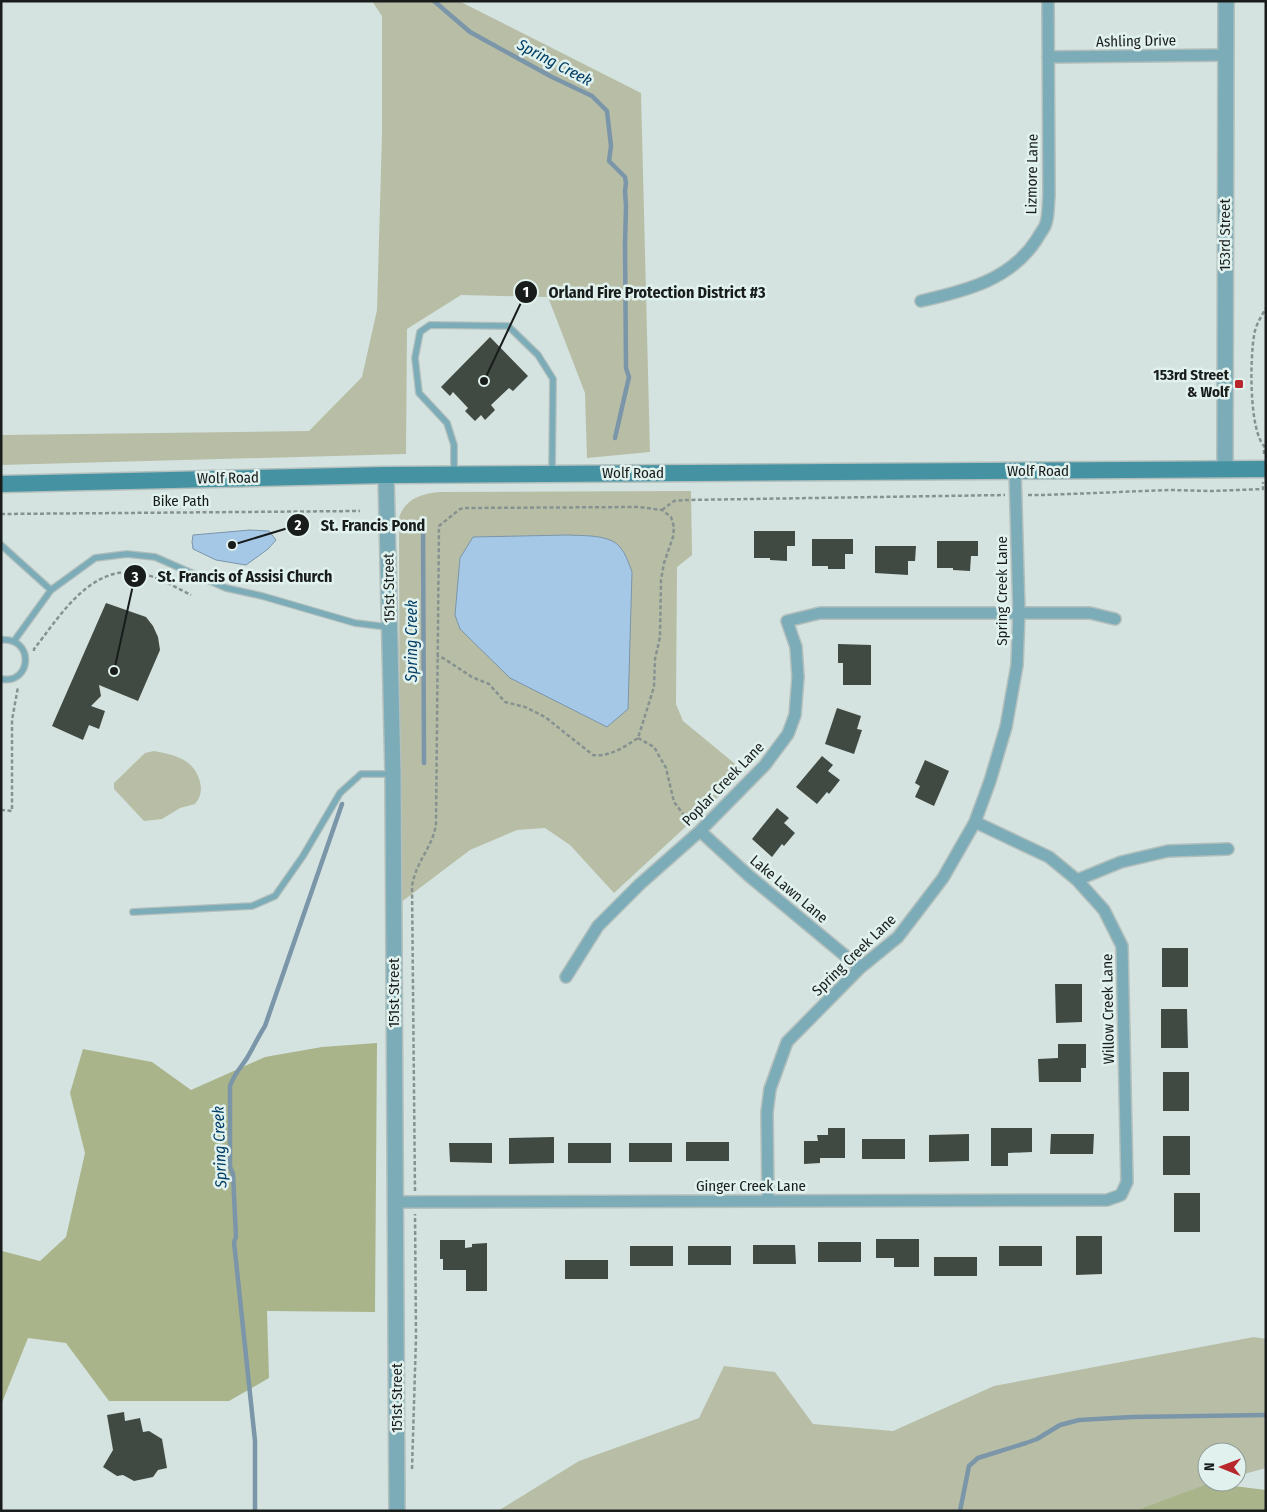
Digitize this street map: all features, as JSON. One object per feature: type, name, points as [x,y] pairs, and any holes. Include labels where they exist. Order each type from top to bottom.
[{"type":"main road","name":"Wolf Road","points":[[1,484],[386,475],[1266,469]]},
{"type":"street","name":"Lizmore Lane","points":[[921,301],[981,284],[1008,270],[1028,253],[1046,225],[1049,195],[1048,1]]},
{"type":"street","name":"153rd Street","points":[[1225,469],[1226,1]]},
{"type":"street","name":"Ashling Drive","points":[[1048,57],[1226,54]]},
{"type":"street","name":"Spring Creek Lane","points":[[768,1201],[767,1112],[770,1089],[787,1042],[860,968],[898,937],[943,878],[975,822],[990,781],[1006,727],[1017,666],[1019,612],[1015,471]]},
{"type":"street","name":"151st Street","points":[[386,475],[393,774],[397,1511]]},
{"type":"street","points":[[1019,612],[1090,613],[1115,619]]},
{"type":"street","name":"Poplar Creek Lane","points":[[566,977],[598,926],[640,884],[699,832],[765,766],[788,734],[795,715],[798,677],[796,647],[787,622],[820,613],[1019,612]]},
{"type":"street","name":"Willow Creek Lane","points":[[975,822],[1049,857],[1077,880],[1104,910],[1122,946],[1127,1182],[1121,1195],[1107,1200]]},
{"type":"street","name":"Lake Lawn Lane","points":[[699,832],[860,968]]},
{"type":"street","points":[[1077,880],[1121,862],[1168,851],[1228,850]]},
{"type":"street","name":"Ginger Creek Lane","points":[[396,1202],[1107,1200]]},
{"type":"lane","points":[[454,475],[454,445],[447,423],[419,393],[415,358],[420,332],[430,325],[508,326],[538,355],[553,379],[552,474]]},
{"type":"lane","points":[[1,545],[51,590]]},
{"type":"lane","points":[[14,641],[51,590],[95,558],[127,554],[155,557],[226,588],[262,596],[354,624],[390,628]]},
{"type":"lane","points":[[1,640],[14,641],[23,649],[26,655],[24,667],[16,677],[11,679],[1,678]]},
{"type":"lane","points":[[133,912],[252,906],[275,896],[303,856],[340,793],[361,774],[393,774]]},
{"type":"path","points":[[1264,446],[1259,440],[1251,402],[1254,336],[1266,308]]},
{"type":"path","points":[[662,510],[674,502],[685,500],[1044,496],[1170,490],[1262,489]]},
{"type":"path","points":[[412,1476],[416,1338],[412,886],[418,864],[433,839],[436,824],[437,656],[439,526],[460,509],[620,507],[662,510],[671,517],[674,527],[673,537],[664,563],[661,580],[660,637],[654,665],[654,687],[638,738],[619,751],[593,755],[546,717],[525,707],[505,702],[489,684],[472,677],[437,656]]},
{"type":"path","name":"Bike Path","points":[[1,514],[360,511]]},
{"type":"path","points":[[35,656],[34,649],[72,602],[89,587],[113,574],[132,572],[156,578],[192,595]]},
{"type":"path","points":[[1,810],[12,811],[12,720],[18,686],[24,682]]},
{"type":"path","points":[[638,738],[654,746],[666,768],[674,802],[699,832]]},
{"type":"green space","points":[[372,1],[459,1],[641,93],[650,452],[587,458],[585,393],[548,297],[461,295],[407,329],[406,454],[1,465],[1,435],[309,431],[362,377],[377,310],[382,134],[382,16]]},
{"type":"green space","points":[[691,491],[692,555],[677,567],[676,704],[683,721],[745,772],[614,893],[570,845],[545,828],[517,830],[470,850],[400,903],[399,518],[405,506],[420,496],[439,492]]},
{"type":"green space","points":[[154,751],[169,754],[188,763],[197,774],[201,785],[200,793],[199,799],[195,804],[180,808],[162,819],[144,821],[114,789],[114,783],[145,753]]},
{"type":"green space","points":[[377,1043],[375,1312],[267,1311],[269,1378],[229,1401],[109,1401],[66,1343],[28,1338],[1,1405],[1,1249],[2,1251],[40,1261],[66,1237],[85,1153],[70,1093],[83,1049],[152,1062],[191,1090],[265,1057],[322,1047]]},
{"type":"green space","points":[[1254,1337],[1266,1339],[1266,1468],[1247,1473],[1247,1442],[1197,1442],[1197,1488],[1134,1511],[498,1511],[579,1461],[699,1418],[724,1366],[775,1372],[813,1424],[893,1431],[994,1386]]},
{"type":"green space","points":[[1197,1488],[1197,1492],[1247,1492],[1247,1488],[1266,1490],[1266,1511],[1134,1511]]},
{"type":"water","points":[[250,530],[269,531],[276,540],[268,549],[246,565],[216,560],[193,549],[193,535]]},
{"type":"water","points":[[596,536],[615,543],[624,553],[632,572],[628,709],[607,727],[510,678],[460,629],[455,615],[460,558],[473,537]]},
{"type":"building","points":[[490,337],[528,376],[513,391],[509,388],[491,405],[495,410],[485,420],[481,415],[475,421],[465,411],[468,408],[453,392],[450,396],[441,387]]},
{"type":"building","points":[[754,531],[795,531],[795,546],[787,546],[787,561],[754,558]]},
{"type":"building","points":[[812,539],[853,539],[853,554],[845,554],[845,569],[828,569],[828,566],[812,566]]},
{"type":"building","points":[[937,541],[978,541],[978,556],[971,556],[970,571],[937,568]]},
{"type":"building","points":[[875,546],[916,546],[915,561],[908,561],[908,575],[875,573]]},
{"type":"building","points":[[106,603],[146,617],[158,637],[160,650],[138,701],[99,685],[101,696],[91,706],[105,711],[99,729],[89,725],[83,740],[52,726]]},
{"type":"building","points":[[838,644],[871,645],[871,685],[843,685],[843,663],[838,663]]},
{"type":"building","points":[[837,708],[861,716],[857,729],[862,730],[854,754],[825,744]]},
{"type":"building","points":[[822,756],[833,765],[828,771],[840,780],[829,794],[827,792],[817,804],[796,787]]},
{"type":"building","points":[[925,760],[949,771],[934,806],[915,797],[920,786],[915,783]]},
{"type":"building","points":[[777,808],[789,818],[784,823],[795,833],[784,846],[782,844],[772,857],[752,839]]},
{"type":"building","points":[[1162,948],[1188,948],[1188,987],[1162,987]]},
{"type":"building","points":[[1055,984],[1082,984],[1082,1022],[1056,1023]]},
{"type":"building","points":[[1161,1009],[1187,1009],[1188,1048],[1161,1048]]},
{"type":"building","points":[[1058,1044],[1086,1044],[1086,1068],[1081,1068],[1081,1082],[1039,1082],[1038,1059],[1058,1058]]},
{"type":"building","points":[[1163,1072],[1189,1072],[1189,1111],[1163,1111]]},
{"type":"building","points":[[828,1128],[845,1128],[845,1158],[820,1158],[820,1163],[804,1164],[804,1141],[818,1141],[817,1135],[828,1135]]},
{"type":"building","points":[[991,1128],[1032,1128],[1032,1152],[1008,1153],[1008,1166],[991,1166]]},
{"type":"building","points":[[969,1134],[969,1161],[929,1162],[929,1135]]},
{"type":"building","points":[[1051,1134],[1094,1134],[1093,1154],[1050,1154]]},
{"type":"building","points":[[1163,1136],[1190,1136],[1190,1175],[1163,1175]]},
{"type":"building","points":[[554,1137],[554,1163],[509,1164],[509,1138]]},
{"type":"building","points":[[862,1139],[905,1139],[905,1159],[862,1159]]},
{"type":"building","points":[[686,1142],[729,1142],[729,1161],[686,1161]]},
{"type":"building","points":[[449,1143],[492,1143],[492,1163],[450,1162]]},
{"type":"building","points":[[568,1143],[611,1143],[611,1163],[568,1163]]},
{"type":"building","points":[[629,1143],[672,1143],[672,1162],[629,1162]]},
{"type":"building","points":[[1174,1193],[1200,1193],[1200,1232],[1174,1232]]},
{"type":"building","points":[[1076,1236],[1102,1236],[1102,1274],[1076,1275]]},
{"type":"building","points":[[876,1239],[919,1239],[919,1267],[894,1267],[894,1258],[876,1258]]},
{"type":"building","points":[[440,1240],[465,1240],[465,1248],[472,1247],[472,1244],[487,1243],[487,1291],[466,1291],[466,1270],[443,1270],[443,1259],[440,1259]]},
{"type":"building","points":[[818,1242],[861,1242],[861,1262],[818,1262]]},
{"type":"building","points":[[753,1245],[795,1245],[796,1264],[753,1264]]},
{"type":"building","points":[[630,1246],[673,1246],[673,1266],[630,1266]]},
{"type":"building","points":[[688,1246],[731,1246],[731,1265],[688,1265]]},
{"type":"building","points":[[999,1246],[1042,1246],[1042,1266],[999,1266]]},
{"type":"building","points":[[934,1257],[977,1257],[977,1276],[934,1276]]},
{"type":"building","points":[[565,1260],[608,1260],[608,1279],[565,1279]]},
{"type":"building","points":[[124,1412],[125,1421],[140,1418],[143,1432],[149,1431],[162,1439],[167,1468],[158,1470],[153,1477],[134,1481],[123,1475],[117,1476],[103,1467],[113,1450],[107,1415]]},
{"type":"waterway","name":"Spring Creek","points":[[434,1],[470,32],[552,77],[592,96],[607,111],[611,146],[609,161],[625,177],[626,183],[626,368],[629,377],[615,438]]},
{"type":"waterway","name":"Spring Creek","points":[[423,519],[424,763]]},
{"type":"waterway","name":"Spring Creek","points":[[255,1511],[255,1441],[234,1242],[236,1237],[233,1174],[230,1167],[230,1086],[265,1026],[342,804]]},
{"type":"waterway","points":[[960,1511],[969,1466],[978,1458],[1037,1439],[1060,1425],[1079,1420],[1132,1417],[1266,1415]]},
{"type":"place","name":"Orland Fire Protection District #3","points":[[484,381]]},
{"type":"place","name":"153rd Street & Wolf","points":[[1239,384]]},
{"type":"place","name":"St. Francis Pond","points":[[232,545]]},
{"type":"place","name":"St. Francis of Assisi Church","points":[[114,671]]}]
